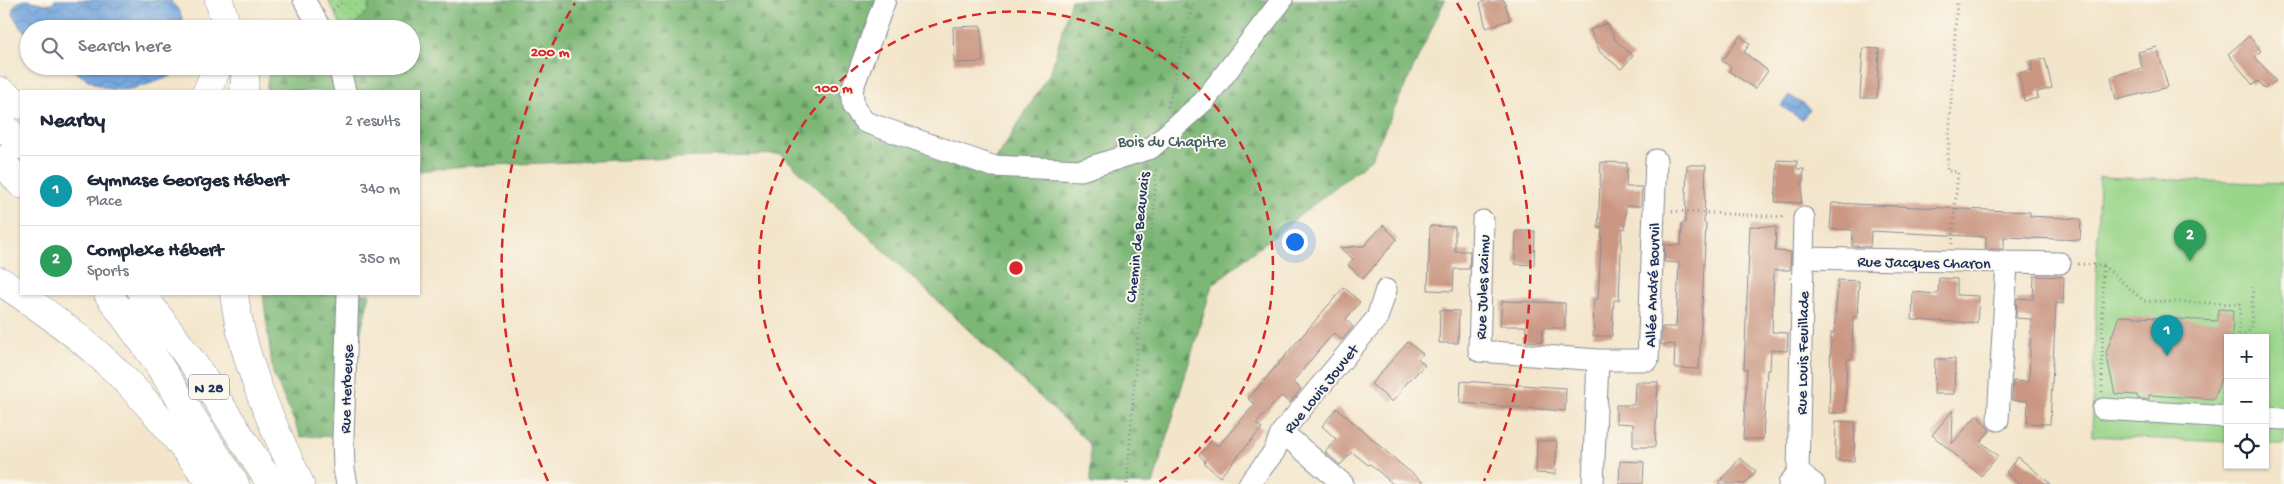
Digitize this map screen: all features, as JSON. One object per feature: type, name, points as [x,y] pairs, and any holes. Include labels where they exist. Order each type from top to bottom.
[{"type":"highway","points":[[219,0],[224,20]]},
{"type":"highway","points":[[238,0],[241,20]]},
{"type":"highway","points":[[207,90],[214,75]]},
{"type":"highway","points":[[244,90],[245,75]]},
{"type":"highway","points":[[0,90],[20,104]]},
{"type":"highway","points":[[0,122],[20,144]]},
{"type":"highway","points":[[0,160],[20,183]]},
{"type":"highway","points":[[0,282],[20,294]]},
{"type":"highway","points":[[22,295],[102,357],[165,424],[212,484]]},
{"type":"highway","name":"N 28","points":[[109,295],[153,356],[235,484]]},
{"type":"highway","name":"N 28","points":[[143,295],[198,370],[271,484]]},
{"type":"highway","points":[[234,295],[247,358],[267,413],[300,484]]},
{"type":"street","points":[[304,0],[316,20]]},
{"type":"street","points":[[885,0],[852,90],[854,108],[865,122],[992,166],[1081,170],[1152,148],[1204,101],[1282,0]]},
{"type":"street","points":[[341,75],[345,90]]},
{"type":"street","name":"Allée André Bourvil","points":[[1598,360],[1648,360],[1656,160]]},
{"type":"street","name":"Rue Louis Feuillade","points":[[1800,480],[1804,218]]},
{"type":"street","name":"Rue Jules Raimu","points":[[1483,221],[1479,351],[1598,360]]},
{"type":"street","name":"Rue Jacques Charon","points":[[1803,258],[2007,262],[1998,420]]},
{"type":"street","points":[[2007,262],[2060,263]]},
{"type":"street","name":"Rue Louis Jouvet","points":[[1249,484],[1274,452],[1282,432],[1377,318],[1386,290]]},
{"type":"street","name":"Rue Herbeuse","points":[[347,484],[344,469],[343,438],[348,295]]},
{"type":"street","points":[[1592,484],[1598,360]]},
{"type":"street","points":[[2103,409],[2224,417]]},
{"type":"street","points":[[2269,418],[2284,419]]},
{"type":"street","points":[[1282,432],[1343,484]]},
{"type":"path","points":[[333,10],[344,0]]},
{"type":"path","points":[[1166,112],[1193,0]]},
{"type":"path","points":[[1951,261],[1958,172],[1947,171],[1957,0]]},
{"type":"path","name":"Chemin de Beauvais","points":[[1127,484],[1137,344],[1154,209],[1156,157],[1152,148]]},
{"type":"path","points":[[1654,210],[1804,218]]},
{"type":"path","points":[[2060,263],[2103,265],[2144,300],[2240,304],[2240,334]]},
{"type":"path","points":[[2103,265],[2103,409]]},
{"type":"path","points":[[2245,334],[2251,329],[2253,287]]},
{"type":"green space","points":[[328,0],[368,0],[370,10],[359,20],[338,20]]},
{"type":"green space","name":"Bois du Chapitre","points":[[368,0],[885,0],[854,108],[992,166],[1051,71],[1071,0],[1445,0],[1371,159],[1212,285],[1153,484],[1091,484],[1090,444],[781,154],[465,166],[420,171],[420,90],[266,90],[269,75],[420,75],[420,20],[359,20],[369,10]]},
{"type":"green space","points":[[2099,177],[2284,184],[2284,444],[2269,444],[2269,334],[2224,334],[2224,442],[2092,436]]},
{"type":"green space","points":[[263,295],[370,295],[335,436],[301,437],[273,373]]},
{"type":"water","points":[[26,0],[45,4],[54,3],[55,0],[170,0],[180,12],[182,20],[20,20],[20,25],[13,11],[14,6]]},
{"type":"water","points":[[81,75],[172,75],[143,86],[120,90],[110,89]]},
{"type":"water","points":[[1789,95],[1810,109],[1802,120],[1781,106]]},
{"type":"building","points":[[1488,0],[1504,0],[1510,20],[1486,28],[1480,3]]},
{"type":"building","points":[[1607,23],[1616,41],[1633,56],[1621,69],[1600,52],[1590,30]]},
{"type":"building","points":[[981,26],[983,62],[954,63],[953,27]]},
{"type":"building","points":[[1740,36],[1750,44],[1744,52],[1768,71],[1755,89],[1729,71],[1731,67],[1722,61]]},
{"type":"building","points":[[2249,36],[2261,51],[2255,57],[2276,81],[2265,89],[2258,81],[2253,85],[2228,54]]},
{"type":"building","points":[[2157,47],[2168,87],[2116,100],[2111,77],[2142,68],[2138,52]]},
{"type":"building","points":[[1863,48],[1879,49],[1877,98],[1860,98]]},
{"type":"building","points":[[2045,58],[2052,88],[2037,92],[2038,98],[2024,101],[2019,73],[2032,70],[2031,61]]},
{"type":"building","points":[[1778,160],[1797,161],[1797,169],[1804,169],[1801,203],[1775,202]]},
{"type":"building","points":[[1601,162],[1627,163],[1626,187],[1642,187],[1641,206],[1626,206],[1625,229],[1622,228],[1619,300],[1614,300],[1612,336],[1593,336],[1594,299],[1598,299],[1602,228],[1598,228]]},
{"type":"building","points":[[1687,165],[1706,165],[1704,223],[1706,223],[1699,369],[1674,368],[1675,344],[1661,345],[1662,327],[1676,327],[1679,263],[1664,262],[1665,245],[1681,245],[1682,223],[1685,223]]},
{"type":"building","points":[[1832,203],[2030,212],[2030,216],[2081,219],[2080,240],[2004,237],[2004,249],[1986,249],[1986,237],[1871,231],[1870,247],[1852,246],[1853,230],[1830,229]]},
{"type":"building","points":[[1383,225],[1397,239],[1363,279],[1348,265],[1353,259],[1340,248],[1364,246]]},
{"type":"building","points":[[1430,226],[1455,227],[1455,251],[1470,251],[1469,269],[1454,269],[1453,291],[1428,290]]},
{"type":"building","points":[[1750,226],[1776,227],[1775,251],[1791,252],[1790,270],[1774,270],[1772,332],[1788,333],[1787,351],[1771,350],[1770,370],[1767,370],[1763,439],[1743,439],[1747,369],[1744,369]]},
{"type":"building","points":[[1516,231],[1535,231],[1534,265],[1515,264]]},
{"type":"building","points":[[2034,276],[2064,277],[2063,304],[2056,303],[2050,424],[2027,423],[2028,401],[2012,400],[2013,381],[2029,382],[2031,319],[2016,318],[2017,298],[2033,299]]},
{"type":"building","points":[[1939,278],[1957,279],[1957,295],[1979,296],[1977,323],[1912,320],[1913,292],[1938,294]]},
{"type":"building","points":[[1838,280],[1859,281],[1857,317],[1853,317],[1852,359],[1847,359],[1845,413],[1829,413],[1831,333],[1834,333]]},
{"type":"building","points":[[1344,287],[1360,302],[1346,319],[1353,327],[1342,340],[1334,333],[1293,382],[1301,389],[1290,403],[1281,396],[1256,424],[1262,428],[1220,477],[1204,463],[1205,461],[1199,455],[1211,441],[1218,446],[1255,404],[1248,399]]},
{"type":"building","points":[[1502,301],[1565,303],[1565,328],[1543,328],[1542,342],[1525,341],[1526,326],[1500,326]]},
{"type":"building","points":[[2218,309],[2233,310],[2232,334],[2224,334],[2224,370],[2214,399],[2149,395],[2149,399],[2138,399],[2137,395],[2115,394],[2106,353],[2119,316],[2218,321]]},
{"type":"building","points":[[1440,310],[1459,311],[1458,343],[1439,343]]},
{"type":"building","points":[[1408,342],[1423,354],[1418,359],[1425,365],[1401,389],[1392,402],[1371,384]]},
{"type":"building","points":[[1935,359],[1955,359],[1954,394],[1934,394]]},
{"type":"building","points":[[1461,381],[1566,388],[1565,411],[1460,403]]},
{"type":"building","points":[[1635,382],[1658,382],[1655,447],[1633,447],[1633,424],[1616,423],[1616,405],[1634,405]]},
{"type":"building","points":[[1337,408],[1425,484],[1393,484],[1370,464],[1368,465],[1352,452],[1340,465],[1325,452],[1336,439],[1322,426]]},
{"type":"building","points":[[1953,410],[1952,444],[1977,415],[1990,430],[1981,442],[1998,456],[1981,476],[1932,435]]},
{"type":"building","points":[[1836,421],[1855,422],[1854,461],[1835,460]]},
{"type":"building","points":[[1537,441],[1557,441],[1555,474],[1536,473]]},
{"type":"building","points":[[2018,457],[2051,484],[2019,484],[2006,472]]},
{"type":"building","points":[[1740,458],[1756,471],[1745,484],[1718,484]]},
{"type":"building","points":[[1620,461],[1644,462],[1643,484],[1619,484]]},
{"type":"place","name":"Complexe Hébert","points":[[2190,261]]},
{"type":"place","name":"Gymnase Georges Hébert","points":[[2167,356]]}]
